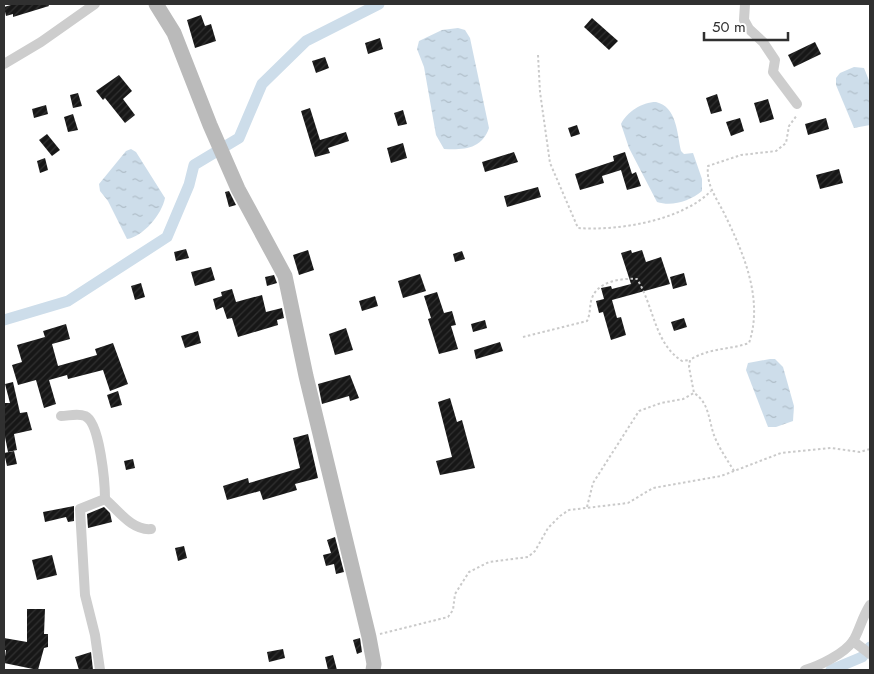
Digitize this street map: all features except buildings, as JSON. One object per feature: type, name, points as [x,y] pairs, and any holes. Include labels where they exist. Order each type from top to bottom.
[{"type":"main road","points":[[156,4],[174,33],[224,158],[285,276],[313,405],[369,637],[374,664],[373,670]]},
{"type":"street","points":[[4,64],[41,42],[95,4]]},
{"type":"street","points":[[745,4],[744,20],[749,29],[763,42],[775,60],[773,72],[798,104]]},
{"type":"street","points":[[61,416],[82,415],[90,420],[99,444],[104,475],[105,499],[128,522],[145,530],[151,530]]},
{"type":"street","points":[[100,670],[95,634],[85,596],[80,508],[105,499]]},
{"type":"street","points":[[805,670],[840,652],[853,642],[862,618],[870,606]]},
{"type":"street","points":[[853,642],[866,651]]},
{"type":"path","points":[[538,55],[540,92],[550,163],[578,228],[600,230],[628,227],[678,212],[700,202],[711,191]]},
{"type":"path","points":[[523,337],[587,321],[592,297],[600,286],[623,278],[637,279],[649,302],[664,345],[682,361],[690,360],[699,354],[716,349],[733,349],[749,343],[753,332],[753,303],[748,266],[735,236],[711,191],[707,176],[708,166],[741,155],[776,151],[786,143],[789,126],[801,110],[798,104]]},
{"type":"path","points":[[690,360],[688,367],[694,393],[701,397],[708,411],[715,438],[734,472]]},
{"type":"path","points":[[587,507],[593,483],[639,411],[661,403],[683,399],[694,393]]},
{"type":"path","points":[[369,637],[448,616],[453,610],[456,594],[470,572],[489,562],[528,557],[535,551],[548,528],[569,510],[628,503],[653,488],[721,476],[781,453],[831,448],[860,452],[870,450]]},
{"type":"water","points":[[458,28],[465,30],[470,38],[489,128],[482,140],[471,147],[444,149],[436,135],[424,67],[417,49],[419,41],[442,30]]},
{"type":"water","points":[[854,67],[864,68],[870,83],[870,125],[854,128],[836,85],[836,78],[840,73]]},
{"type":"water","points":[[656,102],[668,109],[672,115],[681,151],[684,154],[693,153],[702,179],[702,191],[692,198],[681,202],[669,204],[657,202],[629,148],[621,124],[636,108]]},
{"type":"water","points":[[131,149],[136,152],[165,198],[160,211],[151,224],[139,234],[127,239],[108,201],[100,191],[99,184],[126,151]]},
{"type":"water","points":[[775,359],[783,367],[794,406],[793,421],[776,427],[768,427],[746,370],[748,363]]},
{"type":"waterway","points":[[4,320],[68,301],[167,237],[189,185],[194,165],[239,138],[262,84],[306,41],[379,4]]},
{"type":"waterway","points":[[831,670],[862,657],[870,647]]}]
